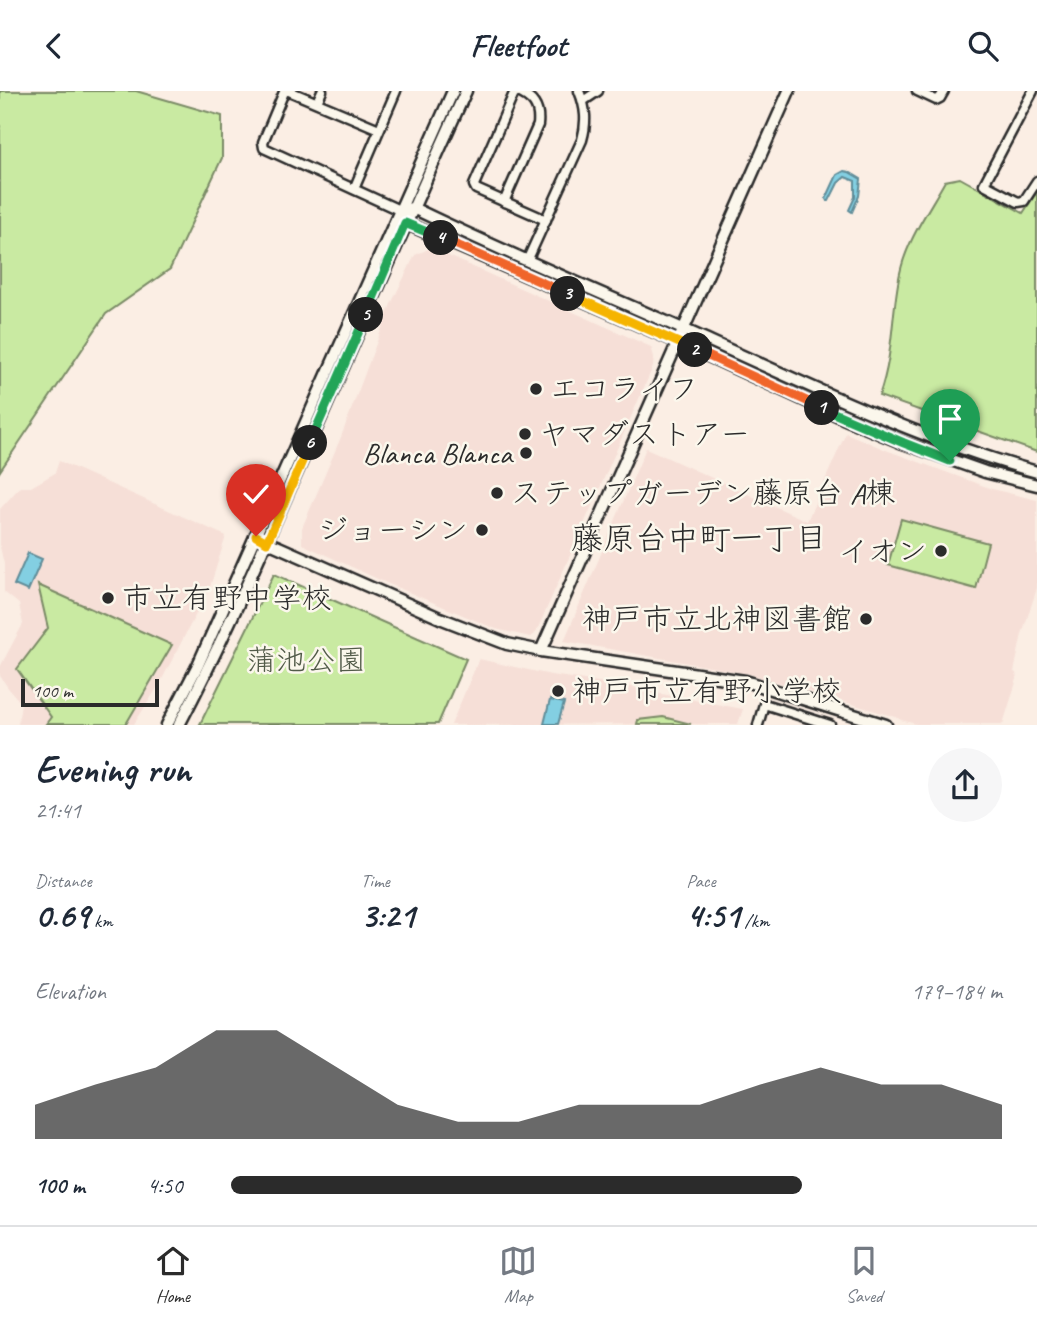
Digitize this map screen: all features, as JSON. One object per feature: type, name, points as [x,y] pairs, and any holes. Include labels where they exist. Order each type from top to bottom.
[{"type":"street","points":[[379,129],[288,91],[284,92],[262,142],[264,148],[399,210],[413,208],[876,415],[972,452],[1037,472]]},
{"type":"street","points":[[317,103],[322,91]]},
{"type":"street","points":[[354,188],[396,91]]},
{"type":"street","points":[[167,725],[198,665],[453,91]]},
{"type":"street","points":[[179,725],[267,542],[405,223],[466,91]]},
{"type":"street","points":[[504,202],[538,125],[539,116],[532,100],[516,91],[474,185],[476,189],[504,202],[546,220]]},
{"type":"street","points":[[527,261],[582,140],[586,125],[579,91]]},
{"type":"street","points":[[583,101],[598,91]]},
{"type":"street","points":[[541,651],[789,91]]},
{"type":"street","points":[[917,91],[936,100],[940,99],[944,91]]},
{"type":"street","points":[[1033,91],[984,184],[1018,202],[1024,201],[1037,181]]},
{"type":"street","points":[[399,210],[405,223],[844,418],[985,472],[1037,485]]},
{"type":"street","points":[[256,536],[415,607],[507,644],[745,681],[886,725]]},
{"type":"street","points":[[758,725],[764,704],[830,725]]},
{"type":"shaded area","points":[[431,248],[651,347],[654,357],[653,367],[539,626],[530,637],[496,629],[302,544],[302,528],[341,437],[391,304],[415,255]]},
{"type":"shaded area","points":[[846,433],[992,489],[1037,500],[1037,588],[1022,634],[1014,672],[1017,679],[1003,724],[916,724],[750,674],[564,641],[646,448],[807,521]]},
{"type":"shaded area","name":"市立有野中学校","points":[[59,461],[226,536],[210,587],[159,685],[134,724],[18,724],[21,703],[0,676],[0,667],[23,624],[19,604],[4,592],[0,509],[20,487],[31,487],[55,473]]},
{"type":"shaded area","name":"神戸市立有野小学校","points":[[479,659],[551,675],[645,689],[743,709],[738,724],[451,725]]},
{"type":"green space","points":[[0,91],[136,91],[222,116],[222,158],[170,269],[106,314],[0,471]]},
{"type":"green space","points":[[960,178],[1023,213],[1037,192],[1037,452],[879,396],[890,350],[903,261],[919,225],[945,181]]},
{"type":"green space","points":[[901,519],[988,543],[976,589],[888,565]]},
{"type":"green space","name":"蒲池公園","points":[[274,574],[466,659],[438,724],[200,724]]},
{"type":"green space","points":[[38,585],[172,645],[126,724],[46,724],[51,717],[17,669],[48,628]]},
{"type":"green space","points":[[663,717],[691,724],[637,724],[638,720]]},
{"type":"water","points":[[844,171],[861,179],[859,196],[852,212],[849,210],[855,197],[855,181],[845,177],[838,183],[829,201],[826,199],[837,175]]},
{"type":"water","points":[[28,553],[42,559],[28,591],[14,585]]},
{"type":"water","points":[[550,700],[564,703],[558,724],[544,724]]},
{"type":"place","name":"エコライフ","points":[[536,389]]},
{"type":"place","name":"ヤマダストアー","points":[[525,434]]},
{"type":"place","name":"Blanca Blanca","points":[[526,453]]},
{"type":"place","name":"ステップガーデン藤原台 A棟","points":[[497,493]]},
{"type":"place","name":"ジョーシン","points":[[482,530]]},
{"type":"place","name":"イオン","points":[[941,551]]},
{"type":"place","name":"市立有野中学校","points":[[108,598]]},
{"type":"place","name":"神戸市立北神図書館","points":[[866,619]]},
{"type":"place","name":"神戸市立有野小学校","points":[[558,691]]},
{"type":"district","name":"藤原台中町一丁目","points":[[699,538]]},
{"type":"route","points":[[256,536],[267,542],[405,223],[844,418],[950,461]]}]
